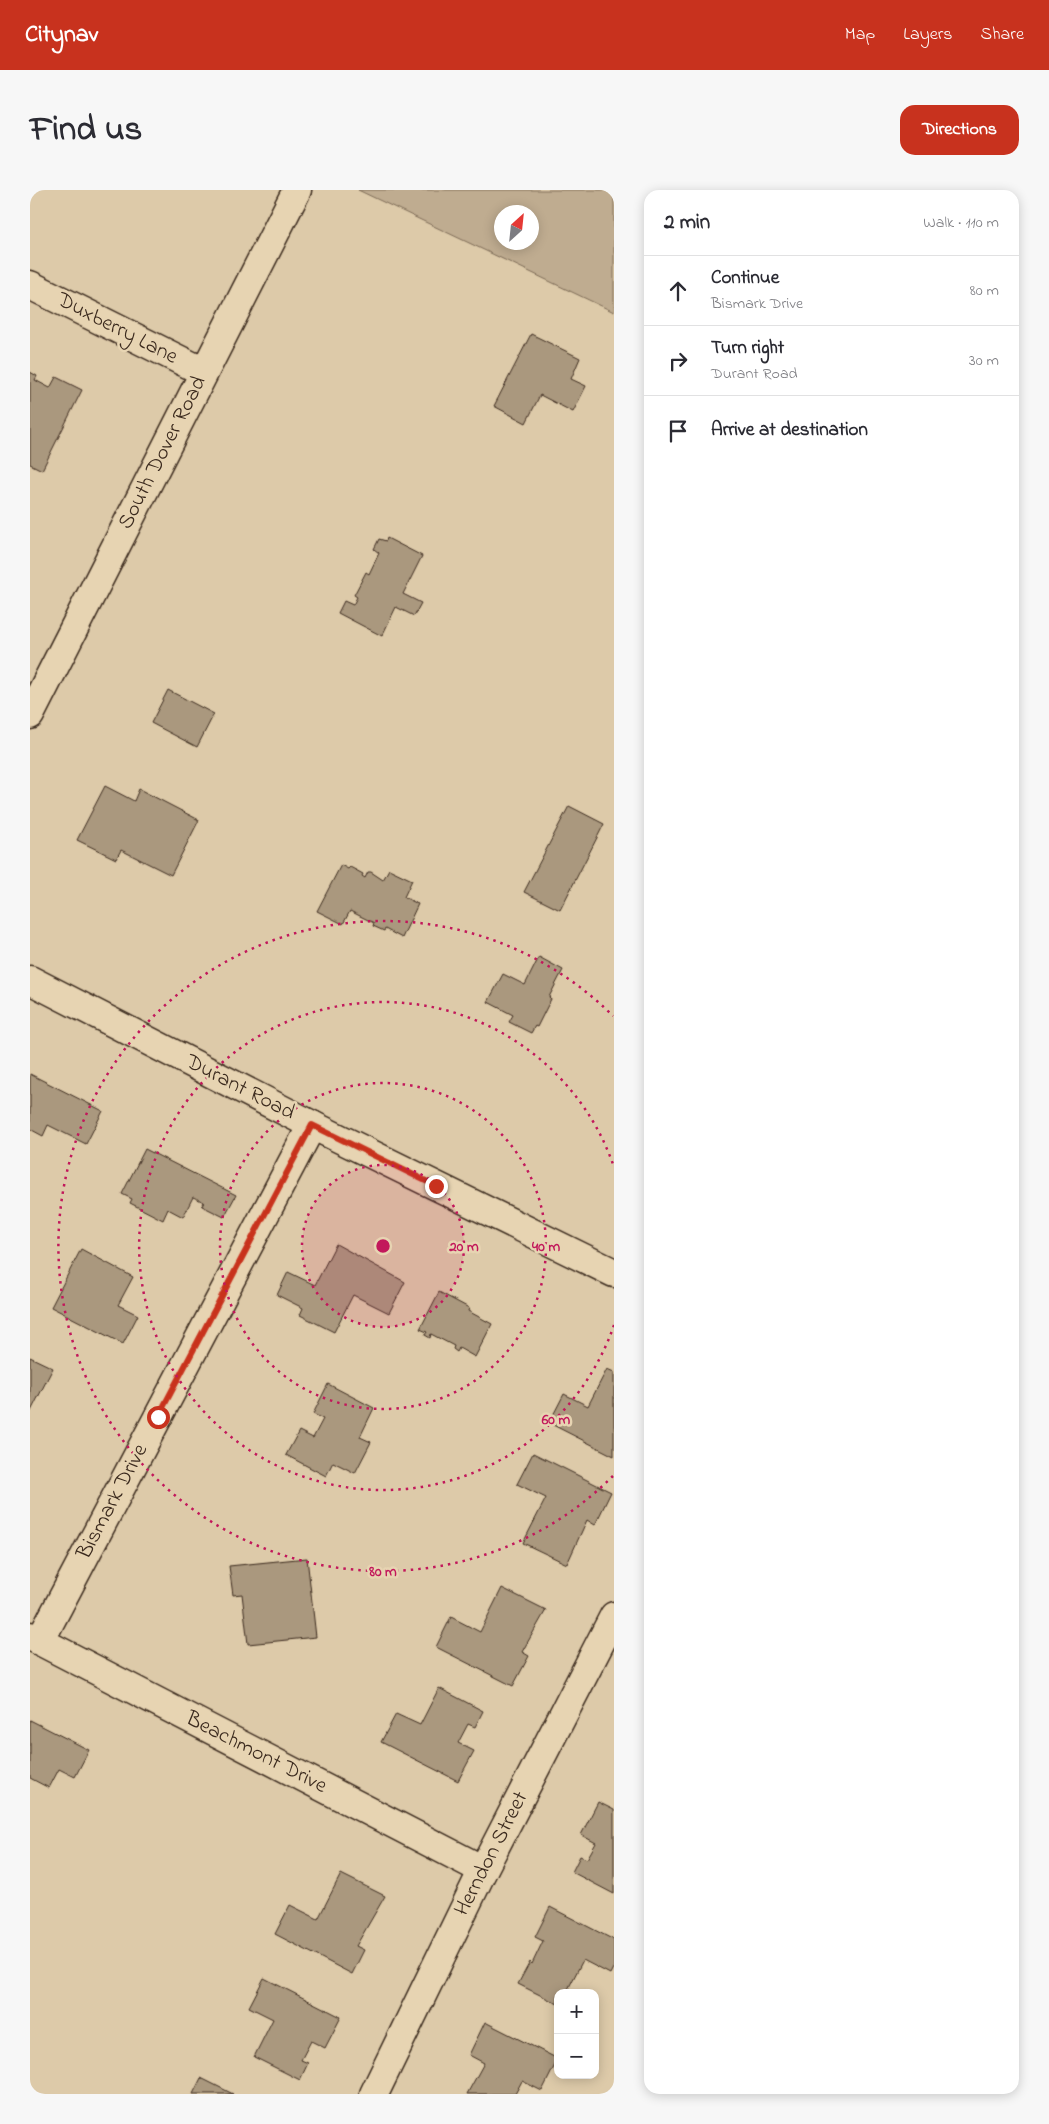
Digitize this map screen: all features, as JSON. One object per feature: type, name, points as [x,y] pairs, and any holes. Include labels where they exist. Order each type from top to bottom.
[{"type":"street","name":"South Dover Road","points":[[30,716],[297,190]]},
{"type":"street","name":"Duxberry Lane","points":[[30,285],[204,372]]},
{"type":"street","name":"Durant Road","points":[[30,980],[312,1125],[614,1273]]},
{"type":"street","name":"Bismark Drive","points":[[35,1638],[312,1125]]},
{"type":"street","name":"Herndon Street","points":[[374,2094],[483,1870],[614,1616]]},
{"type":"street","name":"Beachmont Drive","points":[[35,1638],[483,1870]]},
{"type":"shaded area","points":[[358,190],[614,190],[614,312]]},
{"type":"building","points":[[531,334],[580,358],[571,379],[586,386],[573,412],[540,395],[526,423],[494,406]]},
{"type":"building","points":[[30,372],[37,376],[35,380],[50,388],[56,377],[82,390],[42,470],[30,464]]},
{"type":"building","points":[[387,538],[422,556],[403,594],[421,603],[414,616],[396,607],[382,636],[338,613],[344,601],[353,605],[357,597],[354,595],[366,572],[369,574],[379,553],[374,549],[379,539],[386,541]]},
{"type":"building","points":[[168,690],[214,714],[197,747],[151,723]]},
{"type":"building","points":[[105,786],[134,801],[139,789],[199,820],[171,875],[121,850],[116,859],[77,840]]},
{"type":"building","points":[[569,806],[604,824],[560,910],[524,892]]},
{"type":"building","points":[[341,865],[348,869],[350,867],[363,874],[362,876],[365,878],[368,872],[371,872],[383,880],[389,869],[412,880],[404,897],[418,904],[402,938],[385,929],[384,931],[373,926],[374,923],[350,911],[343,924],[317,911]]},
{"type":"building","points":[[539,957],[563,970],[549,997],[551,999],[537,1027],[535,1026],[531,1033],[509,1022],[513,1015],[488,1002],[503,974],[525,985]]},
{"type":"building","points":[[30,1074],[103,1111],[86,1144],[48,1125],[43,1136],[30,1129]]},
{"type":"building","points":[[145,1149],[236,1195],[224,1217],[202,1206],[204,1202],[193,1197],[183,1217],[168,1209],[163,1220],[130,1203],[132,1199],[122,1194]]},
{"type":"building","points":[[336,1244],[405,1282],[389,1313],[353,1295],[334,1332],[300,1315],[303,1308],[277,1295],[288,1272],[315,1285]]},
{"type":"building","points":[[81,1249],[133,1277],[118,1305],[138,1315],[123,1344],[51,1307]]},
{"type":"building","points":[[439,1292],[469,1308],[468,1311],[492,1324],[475,1357],[459,1348],[457,1352],[453,1349],[454,1346],[431,1334],[430,1338],[425,1335],[427,1332],[420,1329]]},
{"type":"building","points":[[30,1357],[53,1368],[30,1413]]},
{"type":"building","points":[[607,1369],[614,1372],[614,1456],[549,1423],[564,1394],[588,1406]]},
{"type":"building","points":[[328,1384],[374,1408],[360,1437],[371,1442],[355,1473],[333,1462],[326,1476],[286,1455],[299,1431],[313,1438],[323,1419],[313,1414]]},
{"type":"building","points":[[533,1453],[611,1492],[595,1525],[587,1520],[567,1564],[523,1543],[546,1498],[517,1484]]},
{"type":"building","points":[[307,1558],[316,1637],[248,1644],[242,1594],[233,1595],[229,1566]]},
{"type":"building","points":[[502,1588],[546,1610],[522,1652],[529,1656],[513,1686],[436,1647],[451,1617],[480,1632]]},
{"type":"building","points":[[439,1688],[483,1711],[475,1727],[468,1724],[458,1743],[474,1751],[458,1781],[381,1742],[396,1714],[420,1725]]},
{"type":"building","points":[[30,1720],[89,1750],[75,1777],[59,1769],[49,1788],[30,1778]]},
{"type":"building","points":[[598,1802],[614,1810],[614,1894],[572,1872],[580,1856],[587,1859],[596,1843],[581,1835]]},
{"type":"building","points":[[341,1874],[385,1896],[356,1946],[364,1950],[352,1974],[275,1934],[290,1905],[318,1919]]},
{"type":"building","points":[[550,1907],[614,1940],[614,1966],[610,1974],[583,1960],[568,1989],[554,1989],[554,2002],[518,1984],[530,1962],[532,1964],[543,1941],[535,1937]]},
{"type":"building","points":[[264,1978],[341,2017],[325,2048],[311,2041],[301,2060],[308,2063],[300,2080],[254,2057],[273,2019],[249,2007]]},
{"type":"building","points":[[485,2022],[554,2057],[554,2067],[542,2091],[522,2081],[515,2094],[467,2094],[484,2063],[469,2055]]},
{"type":"building","points":[[201,2078],[233,2094],[193,2094]]},
{"type":"route","points":[[158,1417],[312,1125],[436,1186]]}]
